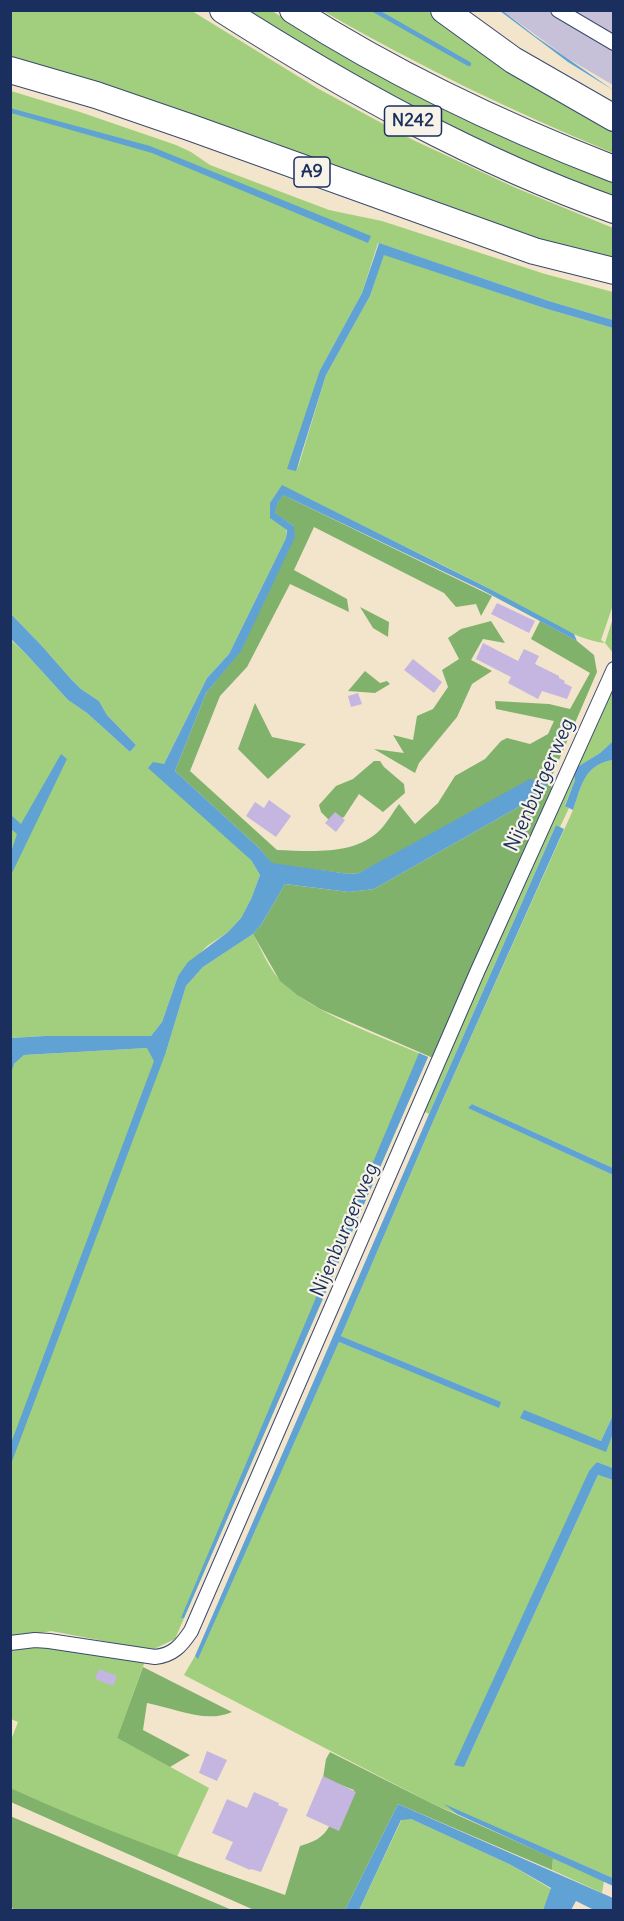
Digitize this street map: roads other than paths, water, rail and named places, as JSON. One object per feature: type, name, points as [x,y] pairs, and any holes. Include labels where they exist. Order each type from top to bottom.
[{"type":"highway","name":"N242","points":[[223,10],[285,50],[403,117],[565,191],[614,210]]},
{"type":"highway","name":"N242","points":[[293,10],[434,89],[539,138],[614,169]]},
{"type":"highway","points":[[444,10],[513,60],[614,118]]},
{"type":"highway","name":"A9","points":[[10,70],[63,84],[178,123],[534,252],[614,270]]},
{"type":"street","points":[[558,10],[614,43]]},
{"type":"street","name":"Nijenburgerweg","points":[[10,1643],[49,1641],[155,1658],[174,1652],[191,1631],[478,970],[614,669]]},
{"type":"water","points":[[500,11],[503,11],[613,90],[568,62]]},
{"type":"water","points":[[10,108],[150,146],[371,236],[368,243],[152,153],[11,113]]},
{"type":"water","points":[[379,243],[549,301],[613,320],[613,328],[547,309],[384,255],[370,296],[326,375],[296,471],[287,469],[320,370],[362,293]]},
{"type":"water","points":[[282,485],[492,590],[574,634],[577,641],[482,590],[283,495],[275,513],[294,526],[295,537],[241,651],[206,693],[175,771],[259,848],[272,863],[349,874],[359,873],[530,779],[549,783],[522,805],[374,889],[349,892],[285,884],[261,925],[253,934],[203,967],[186,986],[166,1052],[11,1464],[11,1443],[154,1061],[147,1048],[24,1055],[14,1064],[11,1073],[11,1038],[151,1036],[162,1022],[178,976],[188,962],[228,932],[241,918],[251,899],[260,875],[251,860],[148,768],[153,762],[164,764],[207,678],[229,654],[286,538],[287,530],[270,518],[270,503]]},
{"type":"water","points":[[11,614],[81,689],[99,701],[107,715],[136,745],[130,752],[87,713],[68,700],[11,639]]},
{"type":"water","points":[[613,741],[613,760],[596,766],[590,771],[573,810],[565,806],[575,780],[576,768],[600,753]]},
{"type":"water","points":[[61,754],[67,759],[11,875],[11,852],[17,834],[11,829],[11,815],[21,824]]},
{"type":"water","points":[[556,825],[564,829],[435,1117],[341,1336],[501,1402],[499,1408],[339,1342],[198,1659],[195,1656]]},
{"type":"water","points":[[419,1053],[428,1057],[184,1618],[181,1618]]},
{"type":"water","points":[[472,1104],[613,1168],[613,1175],[468,1108]]},
{"type":"water","points":[[524,1410],[601,1441],[613,1415],[613,1434],[606,1452],[520,1418]]},
{"type":"water","points":[[597,1462],[613,1468],[613,1480],[598,1475],[464,1767],[454,1765],[589,1471]]},
{"type":"water","points":[[398,1804],[613,1898],[613,1910],[594,1910],[576,1901],[571,1910],[543,1910],[551,1888],[511,1865],[411,1819],[401,1820],[359,1910],[345,1910]]},
{"type":"water","points":[[444,1804],[613,1878],[613,1886],[457,1814]]},
{"type":"waterway","points":[[374,10],[469,64]]}]
